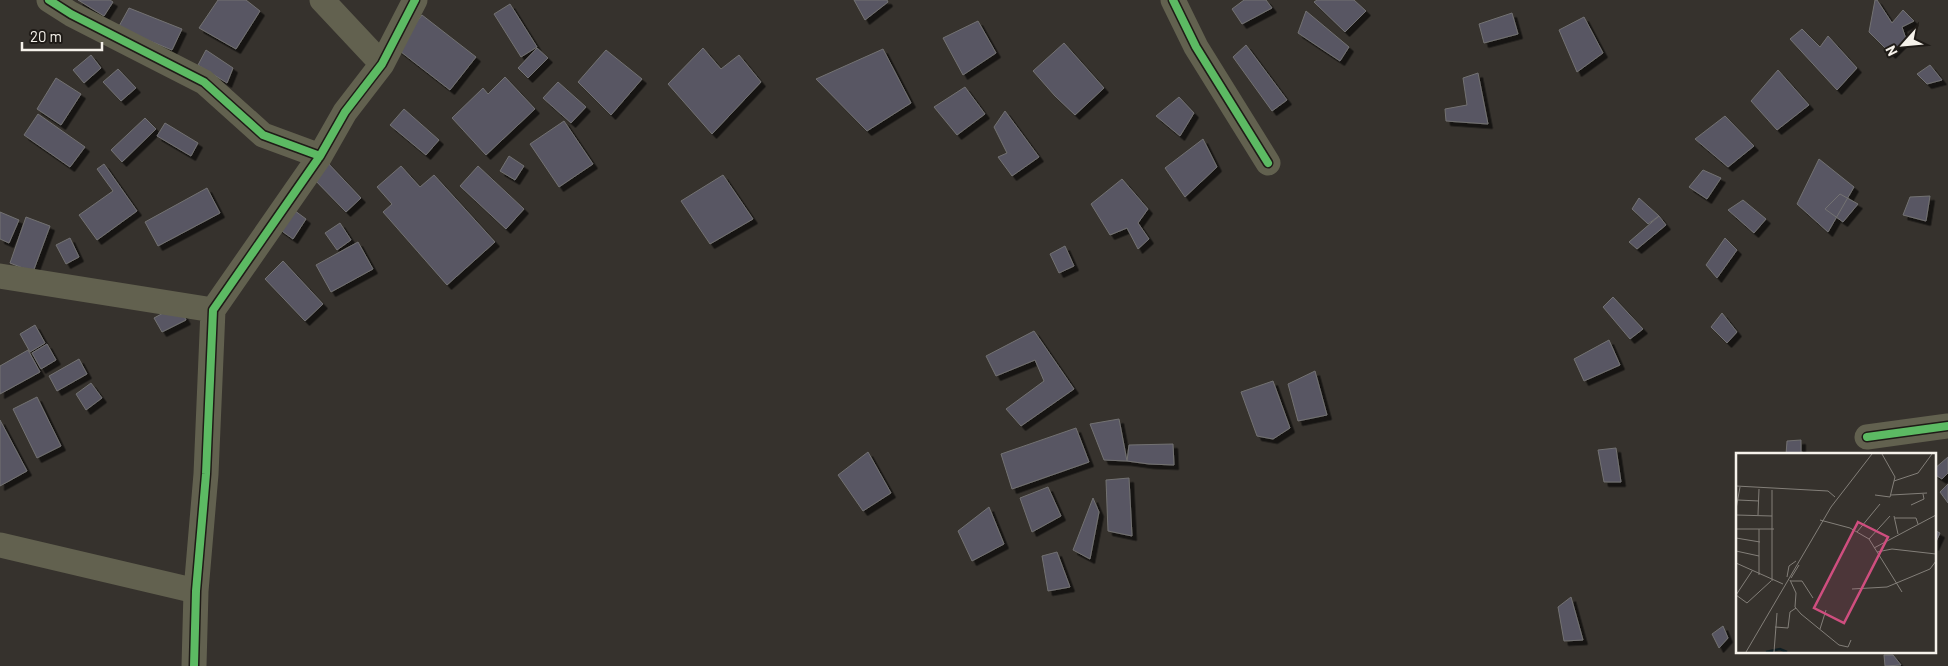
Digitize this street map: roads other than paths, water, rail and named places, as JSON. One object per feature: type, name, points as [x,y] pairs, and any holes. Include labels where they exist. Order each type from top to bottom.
[{"type":"street","points":[[49,0],[71,14],[204,82],[263,135],[320,156]]},
{"type":"street","points":[[322,0],[382,64]]},
{"type":"street","points":[[194,666],[196,591],[206,474],[213,310],[320,156],[345,112],[382,64],[415,0]]},
{"type":"street","points":[[1173,0],[1196,47],[1268,163]]},
{"type":"street","points":[[0,276],[213,310]]},
{"type":"street","points":[[1867,437],[1948,426]]},
{"type":"street","points":[[0,546],[196,591]]}]
